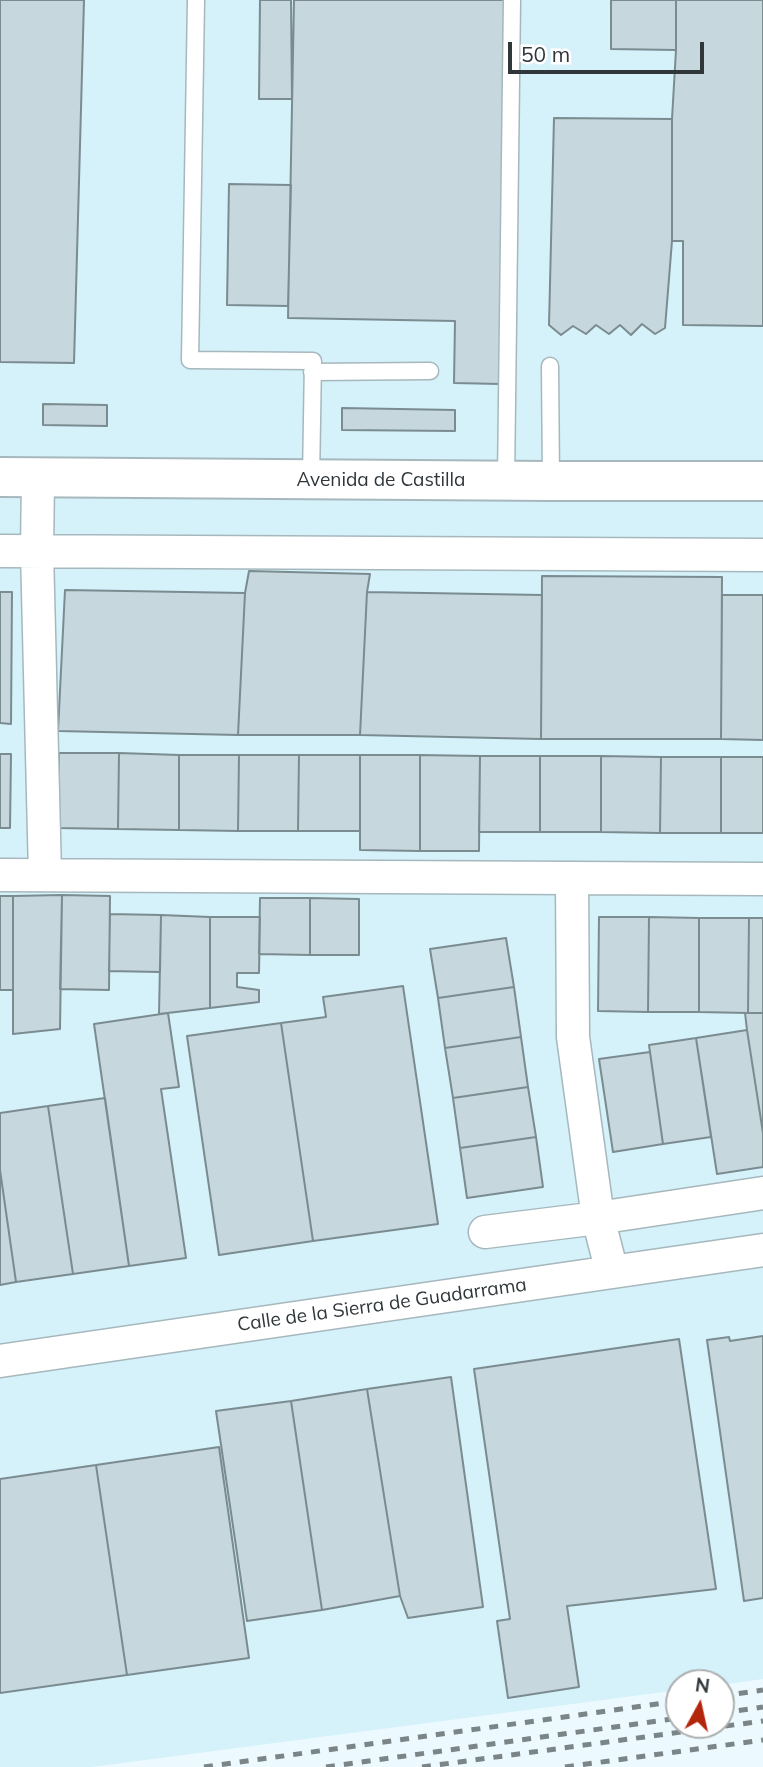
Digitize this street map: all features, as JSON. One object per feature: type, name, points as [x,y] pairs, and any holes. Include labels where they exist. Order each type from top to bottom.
[{"type":"main road","name":"Avenida de Castilla","points":[[0,477],[763,481]]},
{"type":"street","points":[[38,477],[37,551],[45,875]]},
{"type":"street","points":[[0,551],[763,555]]},
{"type":"street","points":[[0,875],[763,879]]},
{"type":"street","points":[[572,878],[573,1037],[598,1218],[612,1272]]},
{"type":"street","points":[[485,1232],[763,1193]]},
{"type":"street","name":"Calle de la Sierra de Guadarrama","points":[[0,1361],[763,1250]]},
{"type":"lane","points":[[196,0],[190,360],[313,361],[312,480]]},
{"type":"lane","points":[[506,481],[512,0]]},
{"type":"lane","points":[[550,366],[551,481]]},
{"type":"lane","points":[[312,372],[430,371]]},
{"type":"shaded area","points":[[0,0],[763,0],[763,1679],[735,1683],[735,1669],[665,1669],[665,1692],[92,1767],[0,1767]]},
{"type":"building","points":[[0,0],[84,0],[74,363],[0,362]]},
{"type":"building","points":[[260,0],[291,0],[292,99],[259,99]]},
{"type":"building","points":[[294,0],[507,0],[500,384],[454,383],[455,321],[288,318]]},
{"type":"building","points":[[611,0],[676,0],[676,50],[611,49]]},
{"type":"building","points":[[676,0],[763,0],[763,326],[683,325],[683,241],[672,241]]},
{"type":"building","points":[[554,118],[672,119],[672,241],[665,328],[655,334],[642,324],[631,335],[620,325],[609,334],[596,325],[586,334],[573,326],[561,335],[549,325]]},
{"type":"building","points":[[229,184],[291,185],[288,306],[227,305]]},
{"type":"building","points":[[43,404],[107,405],[107,426],[43,425]]},
{"type":"building","points":[[342,408],[455,410],[455,431],[342,430]]},
{"type":"building","points":[[249,571],[370,574],[360,735],[238,735],[245,593]]},
{"type":"building","points":[[542,576],[722,577],[721,739],[541,739]]},
{"type":"building","points":[[65,590],[245,593],[238,735],[58,731]]},
{"type":"building","points":[[0,592],[12,592],[11,724],[0,723]]},
{"type":"building","points":[[367,592],[542,595],[541,739],[360,735]]},
{"type":"building","points":[[722,595],[763,595],[763,740],[721,739]]},
{"type":"building","points":[[59,753],[119,753],[118,829],[58,828]]},
{"type":"building","points":[[119,753],[179,755],[179,830],[118,829]]},
{"type":"building","points":[[0,754],[11,754],[10,828],[0,828]]},
{"type":"building","points":[[179,755],[239,755],[238,831],[179,830]]},
{"type":"building","points":[[239,755],[299,755],[298,831],[238,831]]},
{"type":"building","points":[[299,755],[360,755],[360,831],[298,831]]},
{"type":"building","points":[[360,755],[420,755],[420,851],[360,850]]},
{"type":"building","points":[[420,755],[480,756],[479,851],[420,851]]},
{"type":"building","points":[[480,756],[540,756],[540,832],[479,832]]},
{"type":"building","points":[[540,756],[601,756],[601,832],[540,832]]},
{"type":"building","points":[[601,756],[661,757],[660,833],[601,832]]},
{"type":"building","points":[[661,757],[721,757],[721,833],[660,833]]},
{"type":"building","points":[[721,757],[763,757],[763,833],[721,833]]},
{"type":"building","points":[[62,895],[110,896],[109,990],[60,989]]},
{"type":"building","points":[[62,895],[60,1029],[13,1034],[13,896]]},
{"type":"building","points":[[0,896],[13,896],[13,990],[0,990]]},
{"type":"building","points":[[260,898],[310,898],[310,955],[259,954]]},
{"type":"building","points":[[310,898],[359,899],[359,955],[310,955]]},
{"type":"building","points":[[110,914],[161,915],[160,972],[109,971]]},
{"type":"building","points":[[161,915],[210,917],[210,1008],[159,1014]]},
{"type":"building","points":[[210,917],[260,917],[259,973],[237,973],[237,987],[259,990],[259,1002],[210,1008]]},
{"type":"building","points":[[599,917],[649,917],[648,1012],[598,1011]]},
{"type":"building","points":[[649,917],[699,918],[699,1012],[648,1012]]},
{"type":"building","points":[[699,918],[749,918],[748,1013],[699,1012]]},
{"type":"building","points":[[749,918],[763,918],[763,1013],[748,1013]]},
{"type":"building","points":[[506,938],[514,987],[438,998],[430,949]]},
{"type":"building","points":[[403,986],[438,1224],[313,1241],[281,1023],[326,1017],[323,997]]},
{"type":"building","points":[[514,987],[521,1037],[445,1048],[438,998]]},
{"type":"building","points":[[168,1013],[179,1087],[161,1089],[186,1258],[129,1266],[94,1024]]},
{"type":"building","points":[[745,1013],[763,1013],[763,1133],[747,1030]]},
{"type":"building","points":[[281,1023],[313,1241],[219,1255],[187,1036]]},
{"type":"building","points":[[747,1030],[763,1133],[763,1167],[717,1174],[696,1038]]},
{"type":"building","points":[[521,1037],[528,1087],[453,1098],[445,1048]]},
{"type":"building","points":[[696,1038],[711,1137],[663,1144],[649,1045]]},
{"type":"building","points":[[650,1052],[663,1144],[613,1152],[599,1059]]},
{"type":"building","points":[[528,1087],[536,1137],[460,1148],[453,1098]]},
{"type":"building","points":[[105,1098],[129,1266],[73,1274],[48,1106]]},
{"type":"building","points":[[48,1106],[73,1274],[16,1282],[0,1170],[0,1113]]},
{"type":"building","points":[[536,1137],[543,1187],[467,1198],[460,1148]]},
{"type":"building","points":[[0,1170],[16,1282],[0,1285]]},
{"type":"building","points":[[763,1336],[763,1598],[744,1601],[707,1340],[729,1337],[730,1341]]},
{"type":"building","points":[[679,1339],[716,1589],[567,1606],[579,1687],[508,1698],[497,1621],[510,1619],[474,1369]]},
{"type":"building","points":[[451,1377],[483,1607],[408,1618],[400,1596],[367,1389]]},
{"type":"building","points":[[367,1389],[400,1596],[322,1610],[291,1401]]},
{"type":"building","points":[[291,1401],[322,1610],[247,1621],[216,1411]]},
{"type":"building","points":[[219,1447],[249,1658],[127,1675],[96,1465]]},
{"type":"building","points":[[96,1465],[127,1675],[0,1693],[0,1479]]},
{"type":"railway","points":[[735,1694],[763,1690]]},
{"type":"railway","points":[[204,1767],[665,1703]]},
{"type":"railway","points":[[735,1711],[763,1707]]},
{"type":"railway","points":[[326,1767],[665,1720]]},
{"type":"railway","points":[[422,1767],[763,1721]]},
{"type":"railway","points":[[565,1767],[763,1740]]}]
